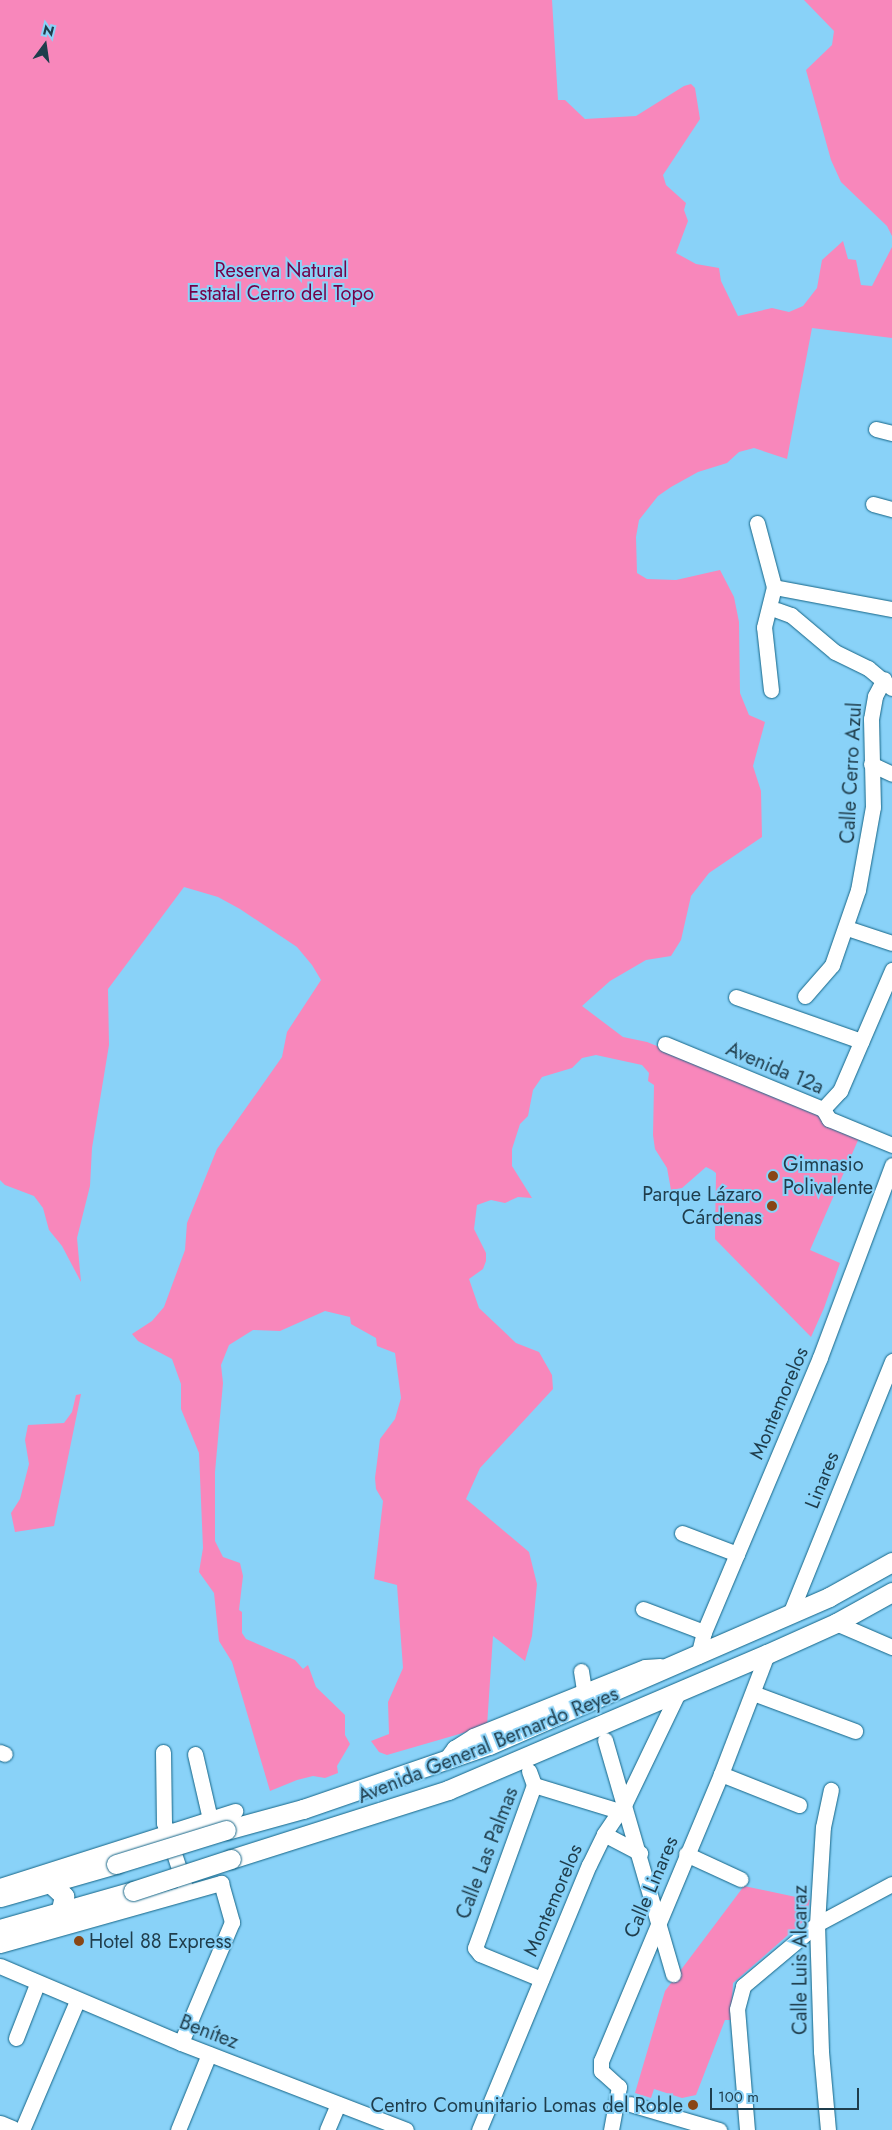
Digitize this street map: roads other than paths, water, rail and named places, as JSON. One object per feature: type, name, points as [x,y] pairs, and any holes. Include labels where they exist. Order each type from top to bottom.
[{"type":"main road","name":"Avenida General Bernardo Reyes","points":[[5,1890],[49,1882],[116,1864],[303,1808],[489,1745],[698,1656],[829,1597],[892,1562]]},
{"type":"main road","name":"Avenida General Bernardo Reyes","points":[[0,1930],[133,1891],[429,1797],[678,1694],[836,1623],[892,1592]]},
{"type":"main road","points":[[303,1808],[297,1826],[312,1835]]},
{"type":"main road","points":[[49,1882],[64,1896],[60,1913]]},
{"type":"main road","points":[[0,2125],[12,2130]]},
{"type":"street","points":[[876,429],[892,433]]},
{"type":"street","points":[[873,504],[892,509]]},
{"type":"street","points":[[756,523],[774,587],[764,627],[771,690]]},
{"type":"street","points":[[774,587],[892,609]]},
{"type":"street","points":[[777,610],[791,615],[835,652],[888,683]]},
{"type":"street","name":"Calle Cerro Azul","points":[[805,996],[832,965],[847,928],[871,827],[871,719],[875,696],[888,683]]},
{"type":"street","points":[[871,764],[892,774]]},
{"type":"street","points":[[847,928],[892,943]]},
{"type":"street","points":[[823,1109],[840,1091],[892,970]]},
{"type":"street","points":[[736,996],[861,1041]]},
{"type":"street","name":"Avenida 12a","points":[[665,1044],[823,1109],[829,1119],[892,1145]]},
{"type":"street","name":"Montemorelos","points":[[698,1656],[704,1632],[820,1357],[892,1165]]},
{"type":"street","name":"Linares","points":[[790,1614],[892,1361]]},
{"type":"street","points":[[682,1533],[737,1554]]},
{"type":"street","points":[[643,1609],[704,1632]]},
{"type":"street","points":[[836,1623],[892,1648]]},
{"type":"street","name":"Calle Linares","points":[[611,2130],[619,2087],[601,2071],[601,2061],[721,1774],[767,1654]]},
{"type":"street","points":[[446,1759],[454,1748],[473,1736],[584,1691],[650,1665],[668,1669]]},
{"type":"street","points":[[581,1672],[584,1691]]},
{"type":"street","points":[[753,1693],[855,1731]]},
{"type":"street","name":"Montemorelos","points":[[479,2130],[541,1979],[604,1834],[622,1807],[678,1694]]},
{"type":"street","points":[[605,1740],[622,1807],[640,1853],[673,1974]]},
{"type":"street","points":[[163,1752],[166,1832],[187,1893]]},
{"type":"street","points":[[195,1754],[210,1818]]},
{"type":"street","points":[[721,1774],[799,1805]]},
{"type":"street","name":"Calle Las Palmas","points":[[541,1979],[475,1949],[478,1934],[531,1778],[622,1807]]},
{"type":"street","name":"Calle Luis Alcaraz","points":[[828,2130],[819,2016],[817,1924],[823,1827],[831,1790]]},
{"type":"street","points":[[5,1890],[166,1832],[235,1811]]},
{"type":"street","points":[[604,1834],[640,1853]]},
{"type":"street","points":[[686,1854],[740,1879]]},
{"type":"street","points":[[0,1945],[221,1883],[232,1922],[181,2043]]},
{"type":"street","points":[[747,2130],[737,2009],[740,1993],[749,1980],[817,1924],[892,1884]]},
{"type":"street","name":"Benítez","points":[[0,1966],[77,2001],[208,2054],[406,2130]]},
{"type":"street","points":[[16,2038],[37,1984]]},
{"type":"street","points":[[22,2130],[77,2001]]},
{"type":"street","points":[[178,2130],[208,2054]]},
{"type":"street","points":[[327,2130],[338,2104]]},
{"type":"street","points":[[630,2104],[703,2128],[719,2130]]},
{"type":"place","name":"Gimnasio Polivalente","points":[[773,1176]]},
{"type":"place","name":"Parque Lázaro Cárdenas","points":[[772,1206]]},
{"type":"place","name":"Hotel 88 Express","points":[[79,1941]]},
{"type":"place","name":"Centro Comunitario Lomas del Roble","points":[[693,2105]]},
{"type":"park label","name":"Reserva Natural Estatal Cerro del Topo","points":[[281,282]]}]
